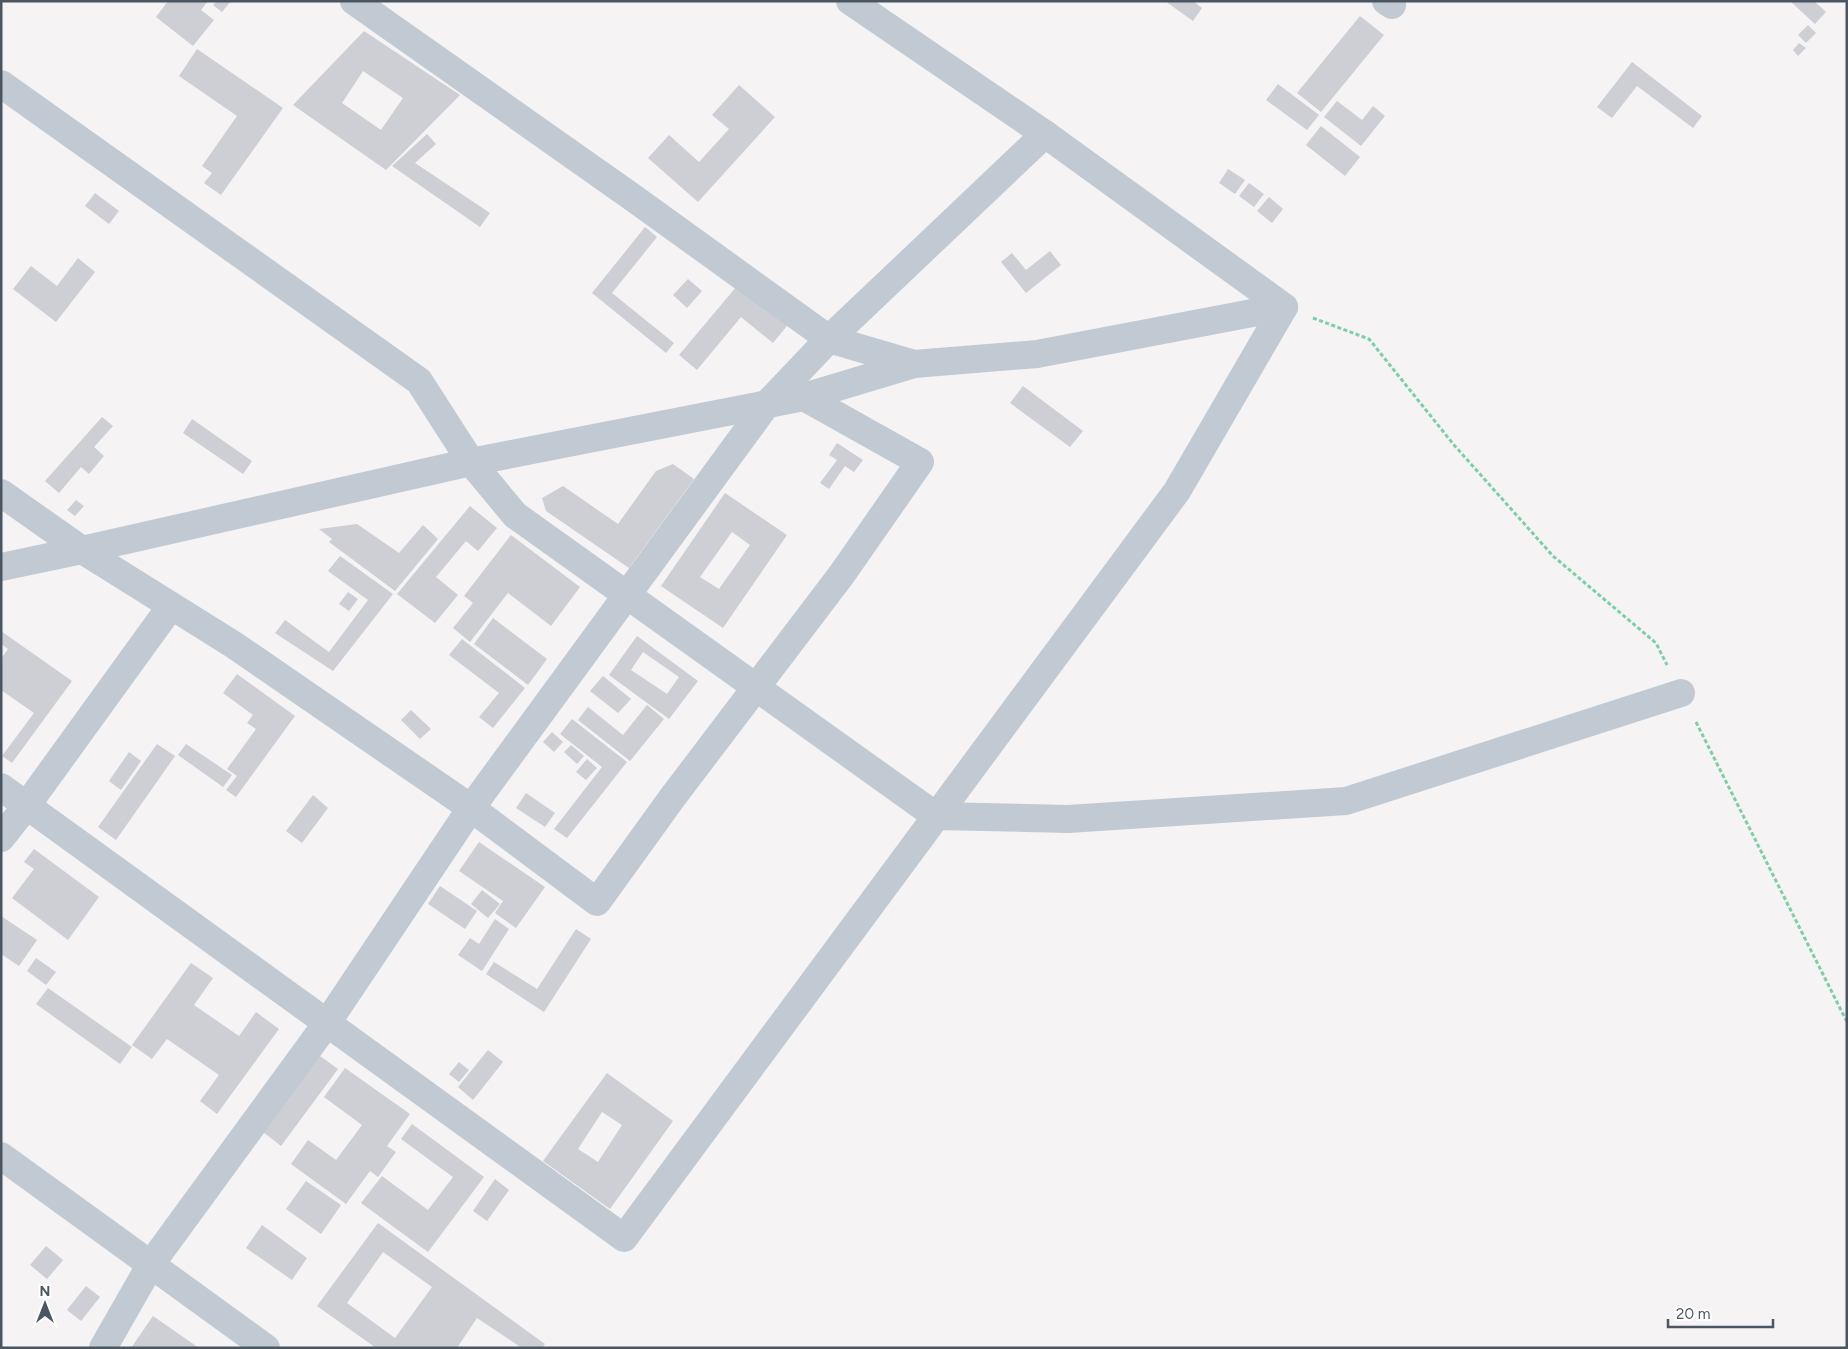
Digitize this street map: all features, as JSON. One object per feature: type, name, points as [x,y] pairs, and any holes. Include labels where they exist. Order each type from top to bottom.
[{"type":"street","points":[[354,1],[632,196],[829,339],[914,364]]},
{"type":"street","points":[[850,1],[1045,134],[1284,307]]},
{"type":"street","points":[[1,84],[419,381],[471,462],[515,516],[936,816],[1068,819],[1346,801],[1681,693]]},
{"type":"street","points":[[103,1348],[151,1264],[327,1023],[471,808],[766,405],[829,339],[1045,134]]},
{"type":"street","points":[[1,567],[471,462],[804,397],[914,364],[1037,354],[1284,307]]},
{"type":"street","points":[[1,787],[624,1238],[1177,491],[1284,307]]},
{"type":"street","points":[[1,493],[82,550],[234,645],[471,808],[597,902],[755,687],[842,574],[920,462],[804,397]]},
{"type":"street","points":[[1,838],[171,606]]},
{"type":"street","points":[[1,1156],[266,1348]]},
{"type":"path","points":[[1284,307],[1369,338],[1454,445],[1553,556],[1656,644],[1847,1022]]},
{"type":"building","points":[[168,1],[208,1],[201,10],[214,20],[193,46],[156,17]]},
{"type":"building","points":[[216,1],[231,1],[222,12],[213,5]]},
{"type":"building","points":[[1165,1],[1193,1],[1202,8],[1193,21]]},
{"type":"building","points":[[1790,1],[1814,1],[1826,12],[1815,24]]},
{"type":"building","points":[[1360,16],[1384,35],[1321,112],[1297,93]]},
{"type":"building","points":[[1808,25],[1816,33],[1806,43],[1798,35]]},
{"type":"building","points":[[364,31],[460,95],[386,170],[293,105]],"holes":[[[363,71],[403,98],[381,130],[342,103]]]},
{"type":"building","points":[[1799,43],[1806,48],[1798,56],[1793,50]]},
{"type":"building","points":[[197,49],[283,108],[221,195],[204,183],[212,173],[202,166],[237,116],[179,76]]},
{"type":"building","points":[[1632,62],[1702,116],[1693,128],[1637,86],[1612,118],[1597,107]]},
{"type":"building","points":[[1278,84],[1319,115],[1307,130],[1266,100]]},
{"type":"building","points":[[739,85],[775,117],[698,202],[648,158],[669,135],[699,162],[729,129],[712,115]]},
{"type":"building","points":[[1337,101],[1362,120],[1373,106],[1385,116],[1361,146],[1324,117]]},
{"type":"building","points":[[1321,126],[1360,157],[1345,176],[1306,145]]},
{"type":"building","points":[[427,134],[436,144],[415,163],[490,213],[480,227],[392,166]]},
{"type":"building","points":[[1228,169],[1245,180],[1235,194],[1219,183]]},
{"type":"building","points":[[1249,183],[1264,194],[1254,207],[1239,196]]},
{"type":"building","points":[[95,193],[119,211],[109,224],[85,206]]},
{"type":"building","points":[[1269,197],[1283,209],[1272,223],[1257,211]]},
{"type":"building","points":[[645,227],[657,237],[612,293],[674,343],[666,353],[592,293]]},
{"type":"building","points":[[1050,251],[1061,265],[1026,293],[1001,262],[1012,253],[1026,270]]},
{"type":"building","points":[[78,258],[95,272],[56,322],[13,289],[31,266],[57,286]]},
{"type":"building","points":[[688,279],[702,291],[687,308],[673,295]]},
{"type":"building","points":[[742,280],[791,321],[773,343],[741,317],[697,370],[679,355]]},
{"type":"building","points":[[1023,386],[1083,431],[1070,447],[1010,403]]},
{"type":"building","points":[[102,417],[113,426],[94,447],[104,456],[89,474],[81,467],[59,493],[45,481]]},
{"type":"building","points":[[192,419],[252,461],[243,474],[183,433]]},
{"type":"building","points":[[837,443],[863,460],[854,472],[845,466],[829,489],[820,483],[837,460],[829,455]]},
{"type":"building","points":[[673,464],[694,479],[629,568],[546,511],[542,498],[563,486],[618,524],[656,471]]},
{"type":"building","points":[[725,493],[787,535],[723,628],[661,586]],"holes":[[[732,532],[750,545],[719,589],[700,577]]]},
{"type":"building","points":[[76,500],[84,506],[75,516],[67,510]]},
{"type":"building","points":[[470,506],[497,528],[478,551],[466,541],[436,577],[458,595],[435,623],[397,594]]},
{"type":"building","points":[[357,524],[399,553],[423,525],[438,539],[395,591],[329,542],[332,539],[319,529]]},
{"type":"building","points":[[511,535],[580,587],[551,626],[508,593],[470,642],[453,628],[473,603],[464,596]]},
{"type":"building","points":[[340,556],[393,594],[333,671],[275,633],[285,620],[329,652],[368,600],[328,571]]},
{"type":"building","points":[[348,592],[358,599],[349,611],[339,604]]},
{"type":"building","points":[[493,618],[547,659],[528,685],[474,644]]},
{"type":"building","points":[[1,631],[72,681],[12,763],[2,756],[34,713],[1,690],[1,659],[8,649],[1,644]]},
{"type":"building","points":[[637,636],[698,681],[669,719],[609,675]],"holes":[[[643,652],[679,677],[667,694],[631,670]]]},
{"type":"building","points":[[462,639],[525,688],[493,728],[479,717],[499,693],[449,655]]},
{"type":"building","points":[[237,674],[295,716],[236,797],[226,790],[237,776],[227,769],[256,729],[247,723],[253,715],[223,693]]},
{"type":"building","points":[[603,676],[631,699],[618,713],[590,691]]},
{"type":"building","points":[[647,705],[664,719],[630,761],[578,720],[588,707],[623,735]]},
{"type":"building","points":[[411,710],[431,729],[420,739],[401,720]]},
{"type":"building","points":[[572,719],[627,762],[567,838],[554,829],[602,767],[560,734]]},
{"type":"building","points":[[552,732],[563,742],[554,752],[543,742]]},
{"type":"building","points":[[157,744],[175,756],[116,840],[98,827]]},
{"type":"building","points":[[186,744],[232,775],[223,787],[178,755]]},
{"type":"building","points":[[571,745],[584,756],[577,764],[564,752]]},
{"type":"building","points":[[129,752],[141,761],[121,790],[109,781]]},
{"type":"building","points":[[587,759],[597,768],[586,780],[576,772]]},
{"type":"building","points":[[526,793],[555,813],[545,827],[516,808]]},
{"type":"building","points":[[313,795],[328,808],[302,843],[286,831]]},
{"type":"building","points":[[479,842],[545,887],[516,928],[495,913],[503,901],[459,871]]},
{"type":"building","points":[[34,849],[99,897],[68,940],[12,898],[34,869],[24,862]]},
{"type":"building","points":[[440,886],[477,911],[465,929],[428,904]]},
{"type":"building","points":[[482,890],[500,904],[488,918],[471,904]]},
{"type":"building","points":[[1,916],[37,940],[19,966],[1,954]]},
{"type":"building","points":[[495,919],[509,929],[482,971],[458,955],[470,938],[479,944]]},
{"type":"building","points":[[576,929],[591,939],[544,1012],[486,974],[494,962],[537,989]]},
{"type":"building","points":[[36,958],[56,972],[46,985],[27,971]]},
{"type":"building","points":[[191,963],[213,978],[194,1005],[239,1036],[256,1012],[279,1029],[217,1114],[200,1101],[219,1075],[167,1039],[152,1059],[132,1045]]},
{"type":"building","points":[[48,988],[132,1047],[120,1064],[36,1004]]},
{"type":"building","points":[[488,1050],[503,1062],[473,1100],[458,1087]]},
{"type":"building","points":[[320,1056],[338,1069],[281,1146],[263,1132]]},
{"type":"building","points":[[459,1062],[469,1070],[459,1082],[449,1074]]},
{"type":"building","points":[[345,1068],[410,1114],[387,1146],[396,1152],[378,1177],[370,1171],[346,1204],[291,1164],[308,1140],[336,1160],[362,1125],[324,1097]]},
{"type":"building","points":[[607,1073],[673,1121],[610,1209],[543,1161]],"holes":[[[602,1112],[622,1125],[598,1162],[578,1149]]]},
{"type":"building","points":[[412,1124],[484,1177],[428,1252],[361,1203],[382,1176],[428,1210],[453,1177],[401,1139]]},
{"type":"building","points":[[495,1179],[509,1190],[487,1221],[473,1211]]},
{"type":"building","points":[[306,1181],[341,1205],[321,1234],[286,1209]]},
{"type":"building","points":[[378,1223],[545,1344],[542,1348],[522,1348],[477,1318],[457,1348],[376,1348],[317,1306]],"holes":[[[383,1252],[432,1287],[395,1338],[347,1303]]]},
{"type":"building","points":[[262,1225],[307,1258],[292,1280],[246,1248]]},
{"type":"building","points":[[46,1246],[63,1260],[47,1279],[30,1265]]},
{"type":"building","points":[[86,1286],[100,1297],[81,1321],[67,1310]]},
{"type":"building","points":[[153,1316],[199,1348],[144,1348],[141,1346],[140,1348],[131,1348]]}]
